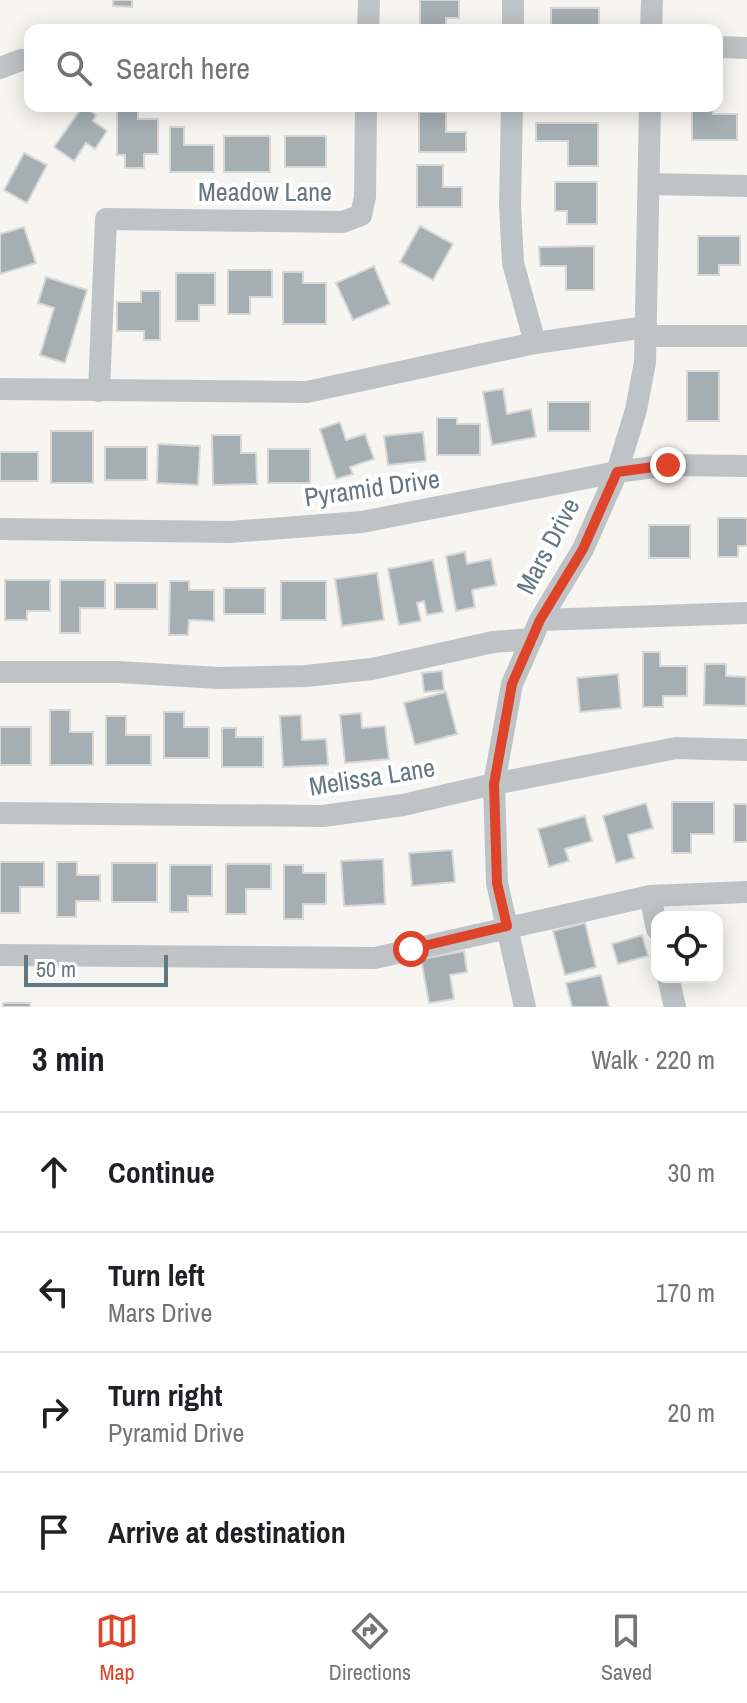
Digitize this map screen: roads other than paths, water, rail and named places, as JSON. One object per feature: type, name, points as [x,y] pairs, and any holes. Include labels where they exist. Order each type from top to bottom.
[{"type":"street","points":[[368,24],[369,0]]},
{"type":"street","points":[[513,0],[513,24]]},
{"type":"street","points":[[651,24],[652,0]]},
{"type":"street","points":[[723,47],[747,48]]},
{"type":"street","points":[[0,68],[24,60]]},
{"type":"street","name":"Meadow Lane","points":[[99,391],[106,219],[343,222],[361,215],[365,197],[366,112]]},
{"type":"street","points":[[512,112],[510,205],[513,263],[535,343]]},
{"type":"street","name":"Mars Drive","points":[[525,1007],[497,883],[494,784],[512,684],[536,630],[583,549],[617,472],[636,410],[645,362],[650,112]]},
{"type":"street","points":[[649,184],[747,186]]},
{"type":"street","points":[[0,389],[307,392],[535,343],[646,332],[747,336]]},
{"type":"street","name":"Pyramid Drive","points":[[0,529],[230,532],[362,522],[617,472],[668,465],[747,466]]},
{"type":"street","points":[[0,672],[118,672],[219,678],[306,676],[372,669],[536,630],[747,613]]},
{"type":"street","name":"Melissa Lane","points":[[0,813],[323,816],[403,805],[676,748],[747,750]]},
{"type":"street","points":[[0,955],[375,958],[650,896],[747,892]]},
{"type":"street","points":[[650,896],[653,911]]},
{"type":"street","points":[[669,983],[675,1007]]}]
